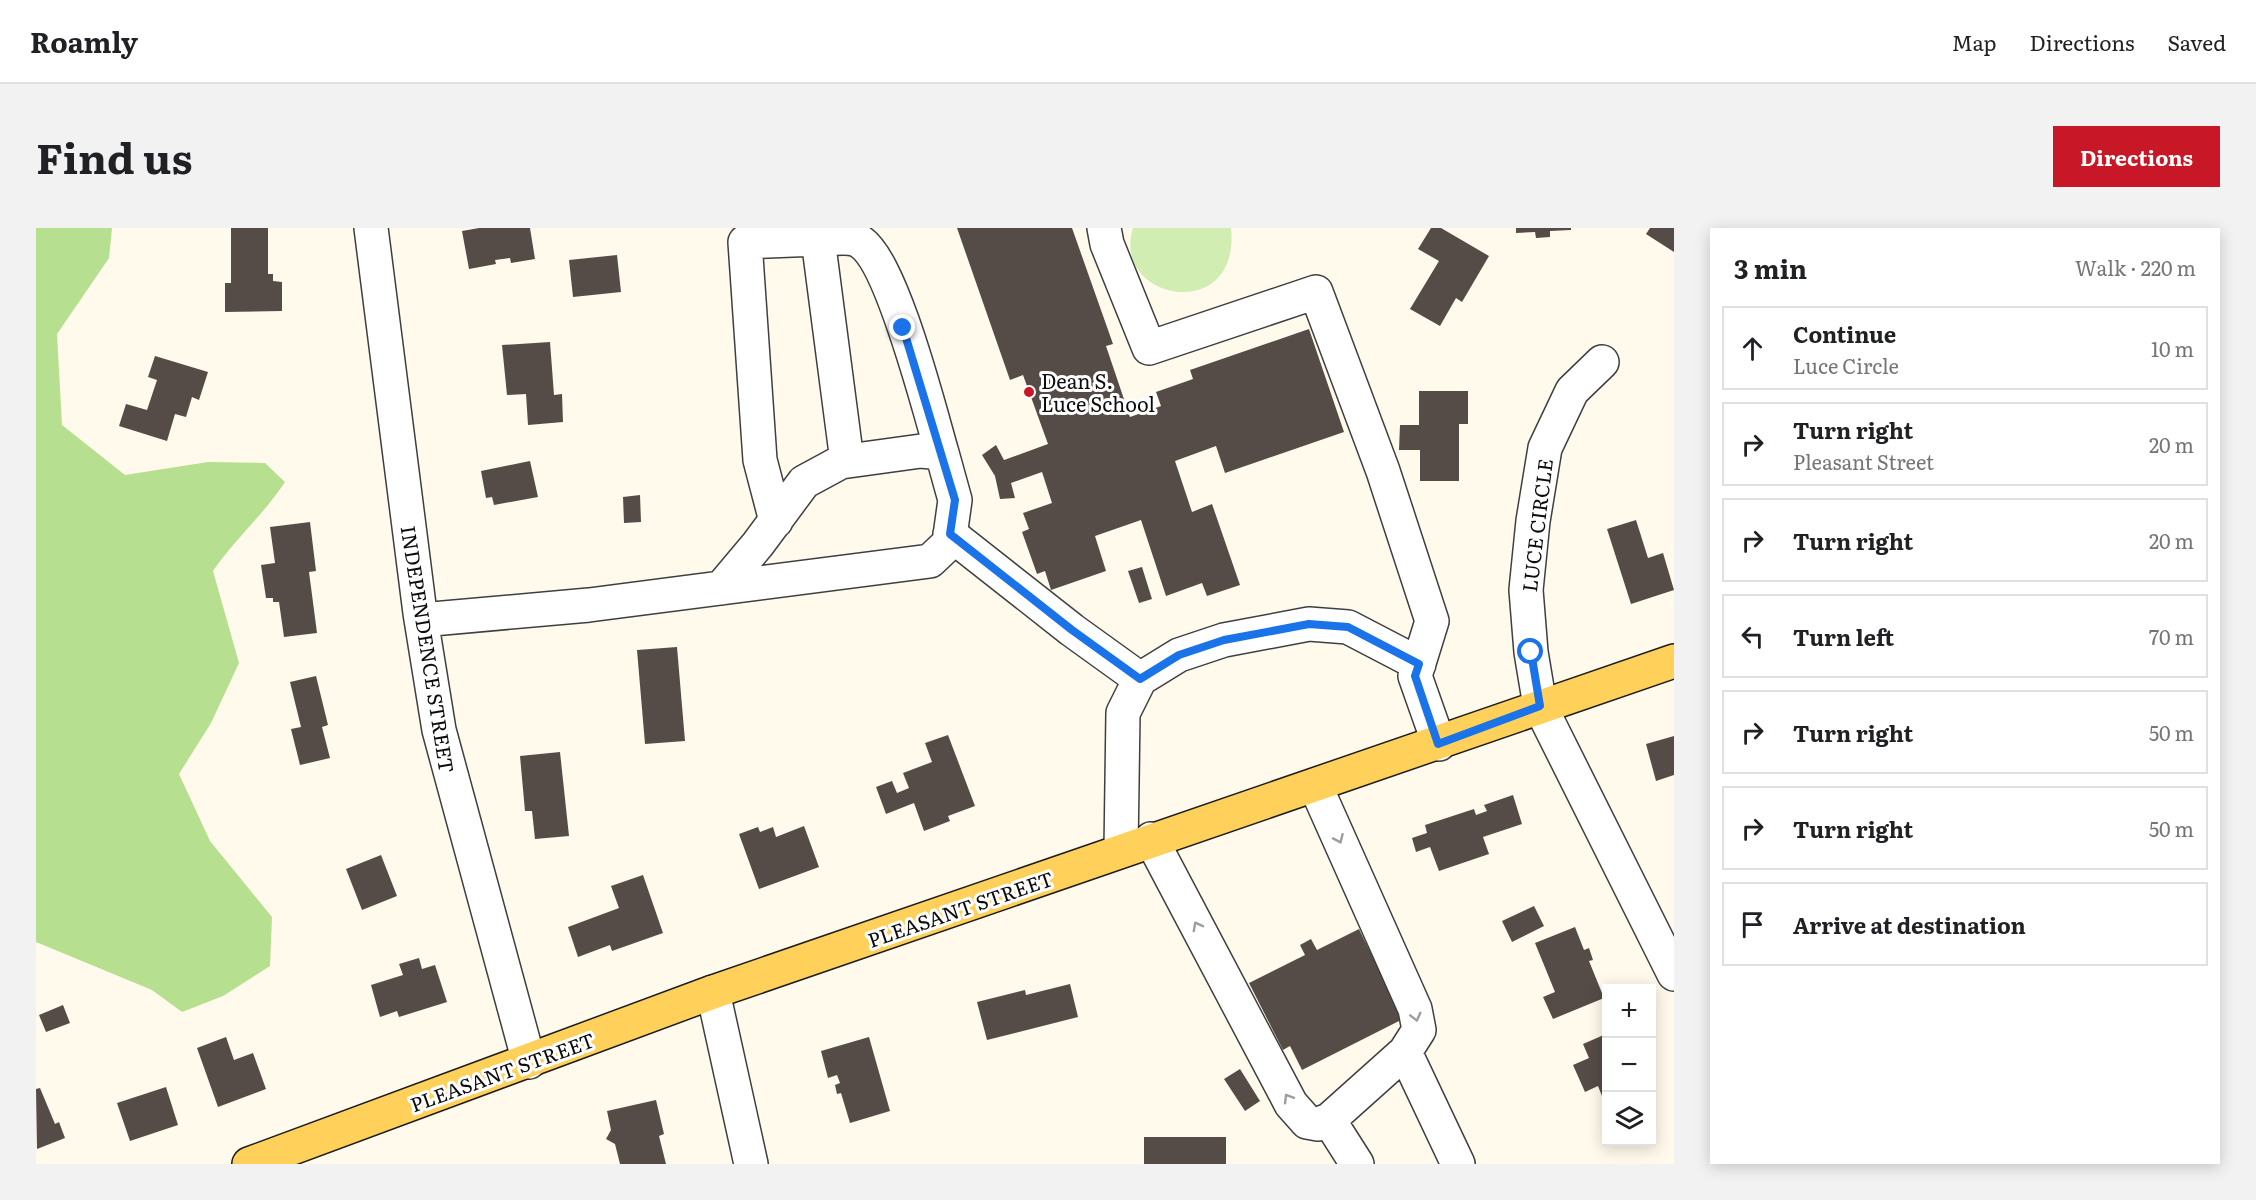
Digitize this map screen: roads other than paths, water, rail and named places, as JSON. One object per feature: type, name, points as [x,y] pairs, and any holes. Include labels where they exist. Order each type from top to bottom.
[{"type":"main road","name":"PLEASANT STREET","points":[[249,1164],[530,1062],[713,992],[1017,889],[1151,839],[1438,744],[1540,706],[1674,661]]},
{"type":"street","name":"INDEPENDENCE STREET","points":[[371,228],[421,620],[438,730],[530,1062]]},
{"type":"street","points":[[1104,228],[1107,243],[1149,348],[1316,292],[1383,471],[1432,621],[1415,676],[1438,744]]},
{"type":"street","points":[[421,620],[589,605],[930,561],[949,543],[955,500],[900,318],[873,253],[857,240],[742,235],[760,460],[776,521]]},
{"type":"street","points":[[818,239],[847,461]]},
{"type":"street","name":"LUCE CIRCLE","points":[[1602,362],[1572,391],[1545,448],[1533,521],[1526,590],[1531,652],[1540,706],[1674,974]]},
{"type":"street","points":[[721,588],[776,521],[804,482],[847,461],[921,451],[942,453]]},
{"type":"street","points":[[950,534],[1072,630],[1140,679]]},
{"type":"street","points":[[1121,850],[1123,713],[1140,679],[1179,655],[1224,640],[1309,624],[1348,627],[1419,664]]},
{"type":"street","points":[[1151,839],[1291,1104],[1307,1122],[1318,1124],[1329,1120],[1405,1052],[1419,1030],[1415,1009],[1315,785]]},
{"type":"street","points":[[713,992],[751,1164]]},
{"type":"street","points":[[1405,1052],[1458,1164]]},
{"type":"street","points":[[1329,1120],[1357,1164]]},
{"type":"place","name":"Dean S. Luce School","points":[[1029,392]]}]
